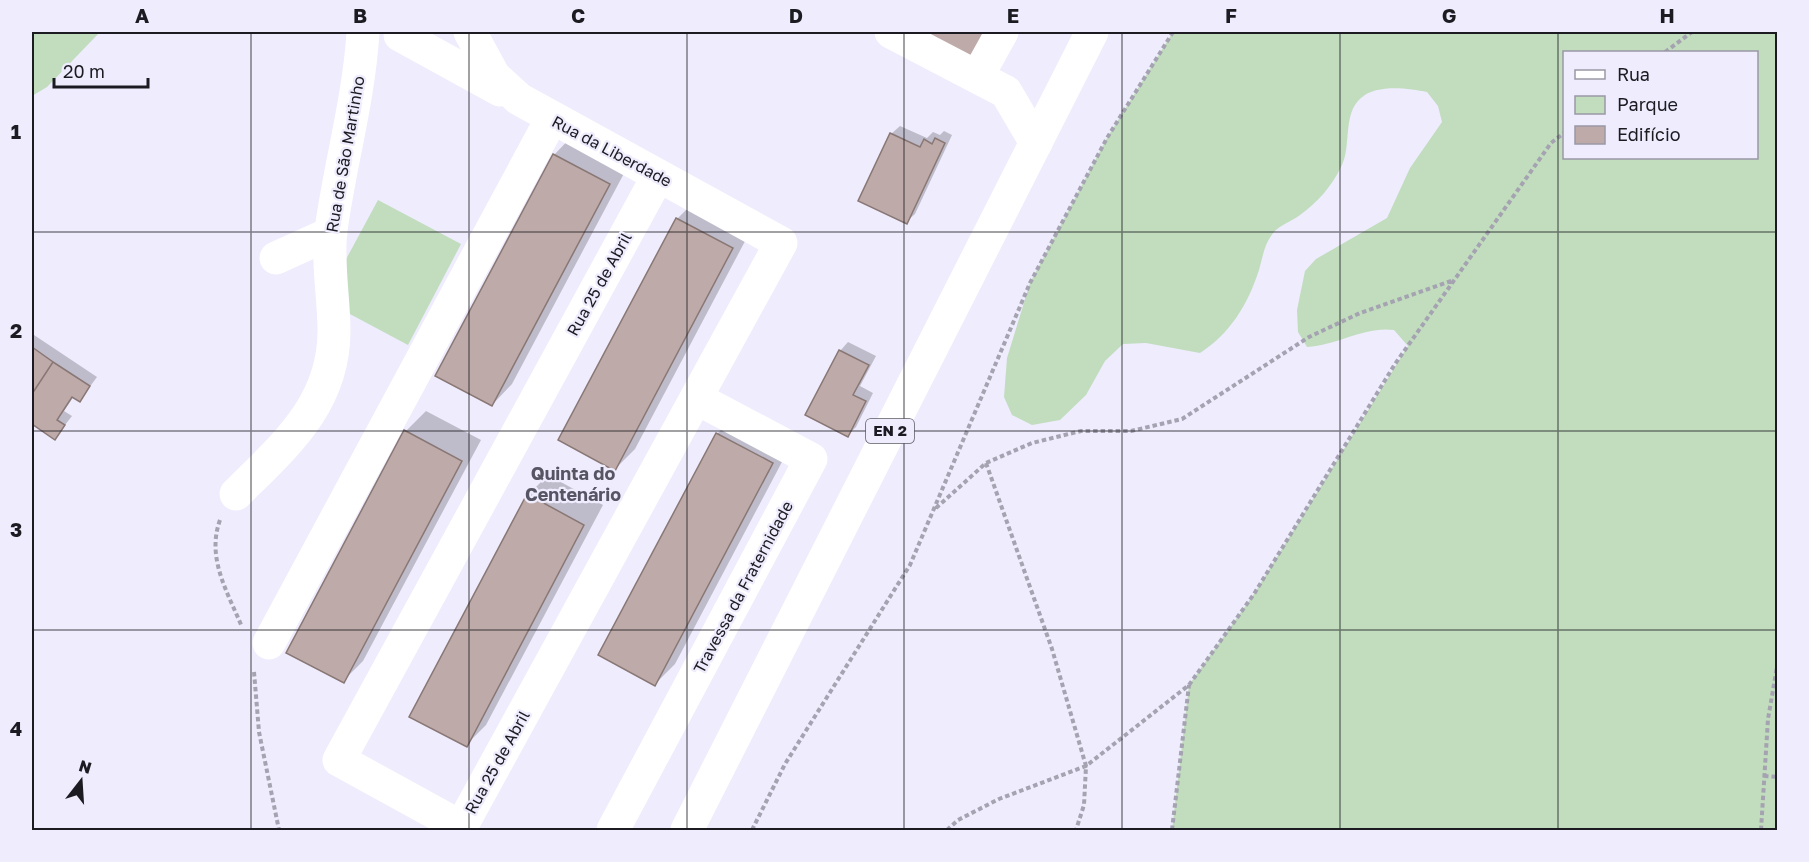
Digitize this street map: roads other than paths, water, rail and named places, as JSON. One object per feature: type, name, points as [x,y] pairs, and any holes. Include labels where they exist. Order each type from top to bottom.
[{"type":"street","name":"Rua de São Martinho","points":[[236,494],[299,431],[324,385],[332,358],[334,334],[331,233],[359,75],[363,32]]},
{"type":"street","name":"Rua da Liberdade","points":[[470,32],[494,76],[506,88],[542,113],[781,243]]},
{"type":"street","points":[[891,32],[1006,92],[1036,143]]},
{"type":"street","points":[[978,77],[1002,32]]},
{"type":"street","name":"EN 2","points":[[687,831],[1092,32]]},
{"type":"street","points":[[269,643],[542,113],[400,36]]},
{"type":"street","name":"Rua 25 de Abril","points":[[658,176],[339,760],[460,829],[781,243]]},
{"type":"street","points":[[276,258],[331,233]]},
{"type":"street","name":"Travessa da Fraternidade","points":[[613,831],[811,459],[696,398]]},
{"type":"district","name":"Quinta do Centenário","points":[[573,484]]}]
